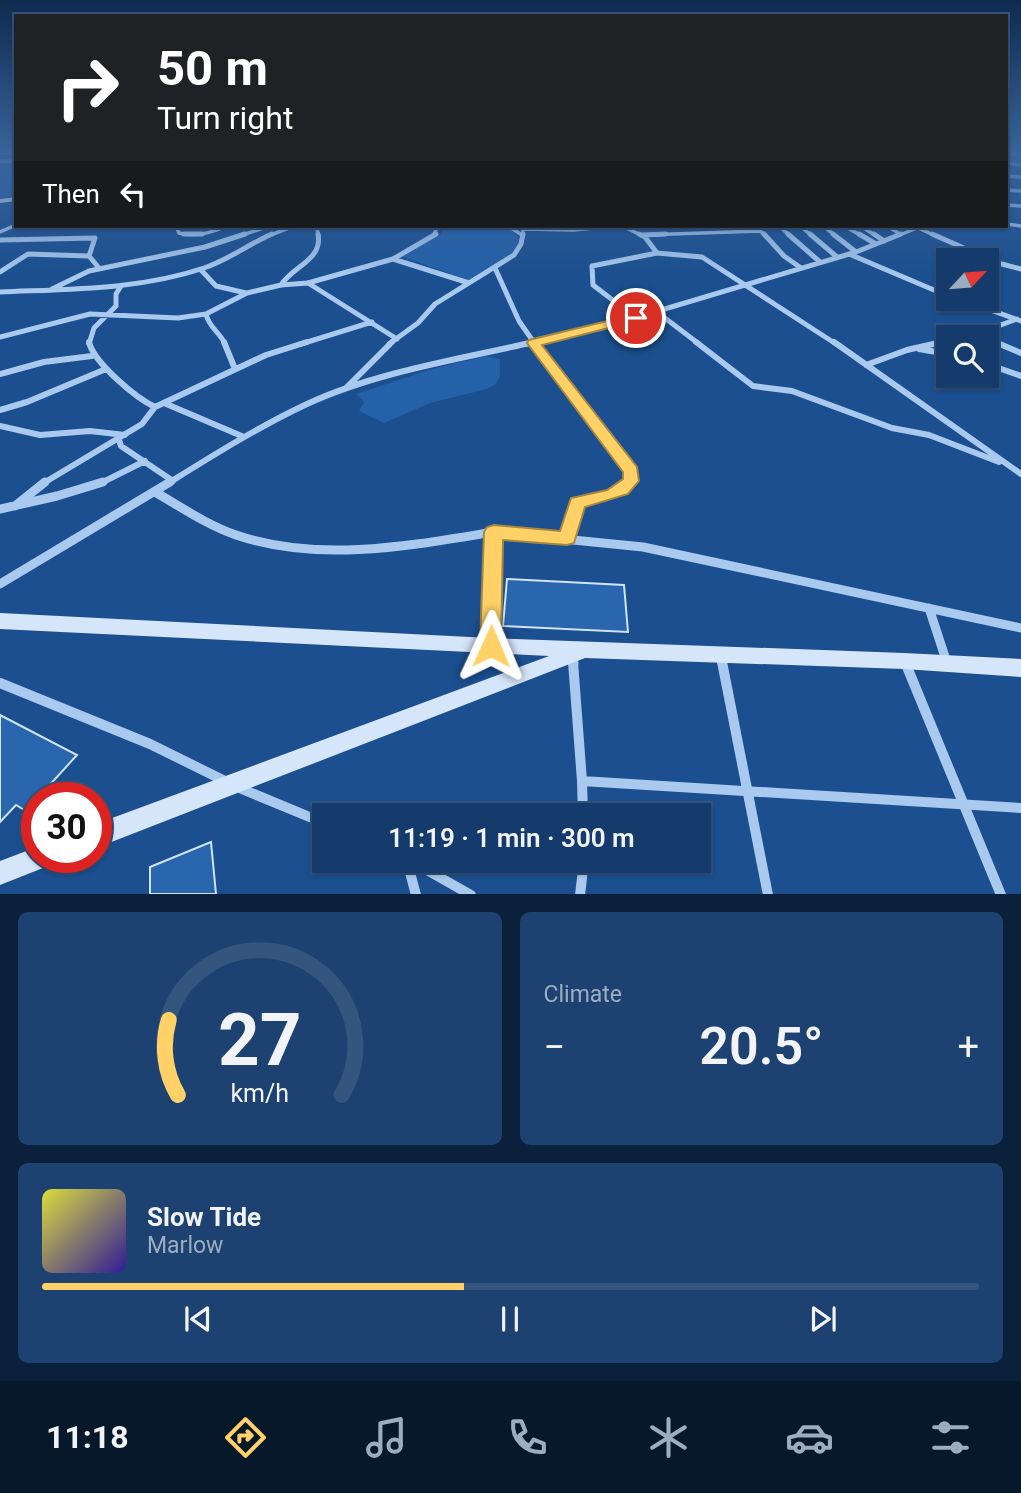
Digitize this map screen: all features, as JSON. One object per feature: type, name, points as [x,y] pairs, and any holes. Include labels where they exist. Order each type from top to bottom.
[{"type":"street","points":[[177,228],[179,233],[189,235],[222,228]]},
{"type":"street","points":[[52,290],[80,274],[99,268],[205,247],[264,228]]},
{"type":"street","points":[[0,292],[121,286],[201,270],[289,228]]},
{"type":"street","points":[[281,285],[284,279],[314,257],[321,242],[317,228]]},
{"type":"street","points":[[0,337],[90,314],[178,318],[206,314],[247,293],[281,285],[308,283],[393,259],[436,234],[438,228]]},
{"type":"street","points":[[345,389],[397,339],[418,323],[435,304],[514,255],[523,230],[600,228]]},
{"type":"street","points":[[626,228],[642,235],[657,253]]},
{"type":"street","points":[[642,235],[758,228],[784,256],[801,268]]},
{"type":"street","points":[[781,228],[820,262]]},
{"type":"street","points":[[802,228],[837,257]]},
{"type":"street","points":[[826,228],[856,251]]},
{"type":"street","points":[[848,228],[876,244]]},
{"type":"street","points":[[863,228],[884,241]]},
{"type":"street","points":[[890,228],[900,234]]},
{"type":"street","points":[[0,584],[244,437],[307,404],[345,389],[434,365],[636,318],[848,254],[912,228]]},
{"type":"street","points":[[916,228],[998,263],[1021,269]]},
{"type":"street","points":[[0,240],[95,237],[89,257]]},
{"type":"street","points":[[636,318],[593,285],[592,266],[657,253],[698,255],[866,365],[1005,465]]},
{"type":"street","points":[[0,272],[28,254],[89,257],[99,268]]},
{"type":"street","points":[[848,254],[936,291]]},
{"type":"street","points":[[393,259],[468,283]]},
{"type":"street","points":[[495,268],[519,321],[632,471],[631,481],[622,490],[577,502],[567,539]]},
{"type":"street","points":[[201,270],[216,286],[247,293]]},
{"type":"street","points":[[308,283],[397,339]]},
{"type":"street","points":[[121,286],[116,293],[116,306],[96,323],[89,338],[92,356],[135,397],[155,407]]},
{"type":"street","points":[[657,312],[753,386],[792,391],[892,428],[929,435],[1020,472]]},
{"type":"street","points":[[997,312],[1019,320]]},
{"type":"street","points":[[206,314],[208,324],[222,337],[235,369]]},
{"type":"street","points":[[999,329],[1019,320]]},
{"type":"street","points":[[15,506],[38,486],[122,438],[148,418],[155,407],[286,348],[372,322]]},
{"type":"street","points":[[866,365],[936,344]]},
{"type":"street","points":[[999,344],[1021,353]]},
{"type":"street","points":[[915,348],[936,352]]},
{"type":"street","points":[[0,374],[44,362],[92,356]]},
{"type":"street","points":[[999,368],[1021,376]]},
{"type":"street","points":[[0,411],[32,402],[81,376],[106,369]]},
{"type":"street","points":[[164,403],[244,437]]},
{"type":"street","points":[[0,426],[40,435],[90,431],[122,438]]},
{"type":"street","points":[[122,438],[121,446],[173,481]]},
{"type":"street","points":[[0,509],[63,496],[107,483],[145,461]]},
{"type":"street","points":[[155,492],[238,536],[298,547],[353,549],[409,545],[494,532],[643,547],[1021,628]]},
{"type":"street","points":[[491,646],[494,532]]},
{"type":"street","points":[[929,608],[947,664]]},
{"type":"street","points":[[0,621],[491,646],[579,653],[904,661],[1021,668]]},
{"type":"street","points":[[579,653],[583,803]]},
{"type":"street","points":[[112,830],[579,653]]},
{"type":"street","points":[[721,656],[768,894]]},
{"type":"street","points":[[904,661],[1000,894]]},
{"type":"street","points":[[0,683],[150,744],[230,783],[312,818]]},
{"type":"street","points":[[582,780],[1021,808]]},
{"type":"street","points":[[0,873],[21,865]]},
{"type":"street","points":[[412,873],[416,894]]},
{"type":"street","points":[[432,873],[471,894]]},
{"type":"street","points":[[580,894],[583,873]]},
{"type":"shaded area","points":[[0,193],[14,193],[14,196],[0,198]]},
{"type":"shaded area","points":[[443,228],[511,228],[521,241],[512,257],[468,280],[401,256],[442,234]]},
{"type":"shaded area","points":[[486,356],[500,359],[500,377],[496,384],[487,389],[430,403],[384,423],[359,411],[364,402],[356,394],[432,369]]},
{"type":"building","points":[[507,579],[624,585],[628,632],[503,626]]},
{"type":"building","points":[[0,715],[77,755],[52,782],[21,782],[21,808],[16,805],[0,822]]},
{"type":"building","points":[[211,842],[216,894],[150,894],[150,867]]},
{"type":"route","points":[[491,646],[494,532],[567,539],[577,502],[611,495],[622,490],[631,481],[632,471],[534,343],[636,318]]}]
